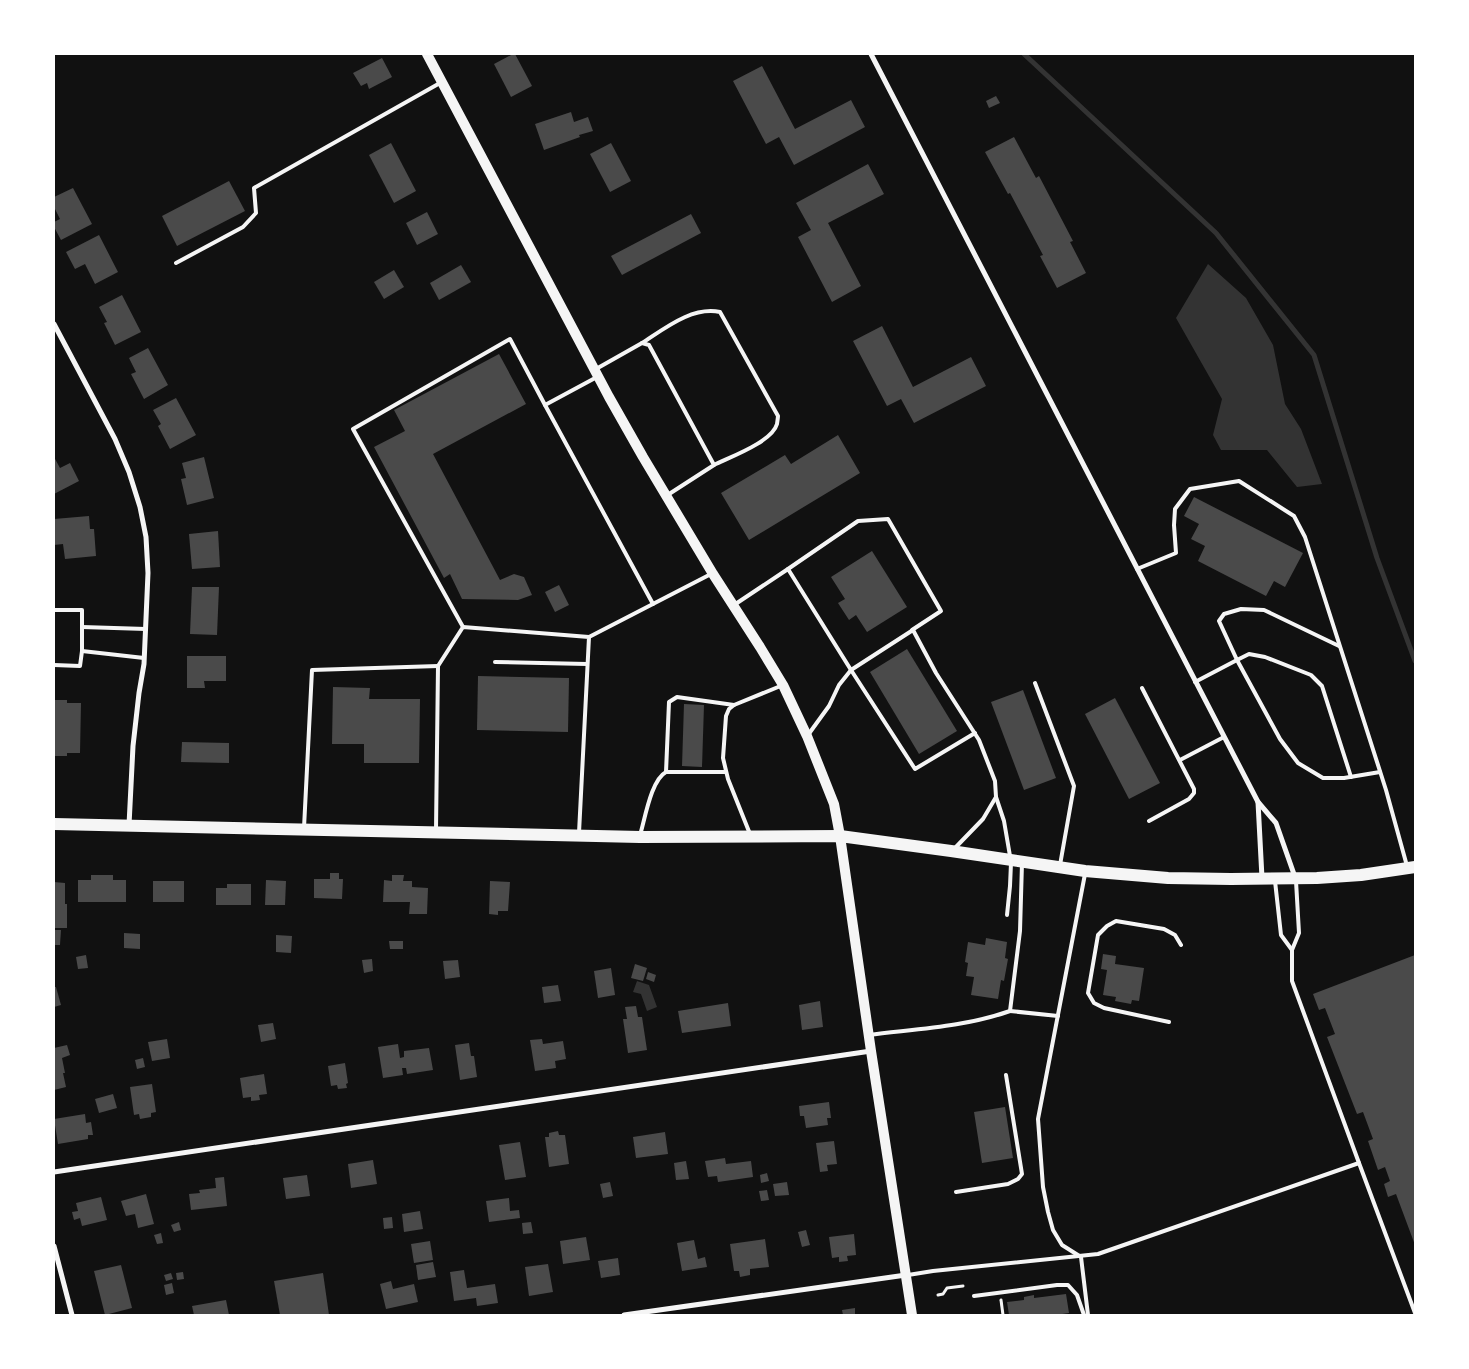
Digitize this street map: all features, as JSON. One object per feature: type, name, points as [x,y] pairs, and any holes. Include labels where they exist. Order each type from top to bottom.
[{"type":"main road","points":[[427,54],[643,458],[783,685],[807,736],[834,804],[912,1315]]},
{"type":"main road","points":[[54,824],[640,837],[840,836],[1085,871],[1168,878],[1296,878],[1361,874],[1412,868]]},
{"type":"street","points":[[871,54],[1258,802],[1276,824],[1296,878]]},
{"type":"street","points":[[54,324],[115,439],[130,472],[138,498],[146,537],[148,573],[146,629],[133,746],[129,826]]},
{"type":"street","points":[[1258,802],[1269,878]]},
{"type":"street","points":[[54,1172],[871,1050]]},
{"type":"street","points":[[54,1246],[72,1315]]},
{"type":"street","points":[[624,1315],[906,1275]]},
{"type":"lane","points":[[176,262],[243,227],[256,213],[254,188],[442,82]]},
{"type":"lane","points":[[545,405],[665,328],[689,316],[711,310],[720,312],[778,416],[777,424],[774,430],[760,443],[714,465],[666,496]]},
{"type":"lane","points":[[463,627],[354,429],[510,339],[652,604]]},
{"type":"lane","points":[[642,343],[648,345],[714,465]]},
{"type":"lane","points":[[1137,569],[1176,553],[1175,509],[1190,489],[1240,481],[1294,516],[1305,537],[1412,868]]},
{"type":"lane","points":[[734,604],[858,521],[888,519],[941,611],[851,670],[839,685],[828,706],[807,736]]},
{"type":"lane","points":[[788,569],[915,769],[975,733]]},
{"type":"lane","points":[[463,627],[588,637],[713,574]]},
{"type":"lane","points":[[1340,646],[1264,610],[1241,608],[1224,614],[1219,621],[1237,660],[1280,739],[1298,763],[1323,778],[1351,777],[1380,772]]},
{"type":"lane","points":[[54,610],[82,610],[80,666],[54,665]]},
{"type":"lane","points":[[82,627],[146,629]]},
{"type":"lane","points":[[436,833],[438,666],[463,627]]},
{"type":"lane","points":[[912,630],[936,673],[979,740],[995,781],[996,797],[1016,860],[1020,931],[1010,1011]]},
{"type":"lane","points":[[579,836],[588,637]]},
{"type":"lane","points":[[82,651],[144,658]]},
{"type":"lane","points":[[1195,682],[1249,654],[1265,657],[1311,675],[1322,686],[1351,777]]},
{"type":"lane","points":[[495,662],[587,664]]},
{"type":"lane","points":[[304,829],[312,670],[438,666]]},
{"type":"lane","points":[[1035,683],[1074,786],[1060,867]]},
{"type":"lane","points":[[751,836],[728,779],[722,758],[726,716],[729,709],[734,705],[783,685]]},
{"type":"lane","points":[[1142,688],[1194,789],[1193,796],[1149,821]]},
{"type":"lane","points":[[666,772],[669,702],[677,697],[734,705]]},
{"type":"lane","points":[[1180,760],[1224,737]]},
{"type":"lane","points":[[640,837],[654,788],[662,774],[666,772],[726,772]]},
{"type":"lane","points":[[951,851],[983,819],[996,797]]},
{"type":"lane","points":[[1007,915],[1010,886],[1016,860]]},
{"type":"lane","points":[[1081,1257],[1062,1245],[1053,1230],[1043,1187],[1038,1119],[1085,871]]},
{"type":"lane","points":[[1269,878],[1281,935],[1292,950]]},
{"type":"lane","points":[[1296,878],[1299,933],[1292,950],[1292,981],[1415,1313]]},
{"type":"lane","points":[[1168,1022],[1104,1008],[1094,1003],[1088,993],[1098,934],[1116,921],[1164,929],[1175,935],[1181,945]]},
{"type":"lane","points":[[869,1035],[924,1029],[991,1018],[1010,1011],[1058,1016]]},
{"type":"lane","points":[[956,1192],[1008,1184],[1018,1179],[1022,1174],[1006,1074]]},
{"type":"lane","points":[[906,1275],[1098,1254],[1358,1163]]},
{"type":"lane","points":[[1081,1257],[1088,1315]]},
{"type":"lane","points":[[974,1296],[1068,1285],[1077,1295],[1084,1315]]},
{"type":"path","points":[[938,1294],[943,1294],[948,1288],[963,1286]]},
{"type":"path","points":[[1000,1297],[1003,1315]]},
{"type":"shaded area","points":[[1208,264],[1246,298],[1273,345],[1285,404],[1301,429],[1322,484],[1297,487],[1267,450],[1221,450],[1213,435],[1222,399],[1176,318]]},
{"type":"shaded area","points":[[637,981],[649,985],[657,1007],[647,1011],[641,994],[633,992]]},
{"type":"building","points":[[515,54],[532,86],[511,97],[494,64]]},
{"type":"building","points":[[382,58],[392,77],[369,89],[367,83],[361,86],[353,73]]},
{"type":"building","points":[[762,66],[795,129],[851,100],[865,127],[794,165],[779,137],[766,144],[733,81]]},
{"type":"building","points":[[996,96],[1000,103],[989,108],[986,101]]},
{"type":"building","points":[[571,112],[574,122],[588,117],[593,131],[544,150],[535,124]]},
{"type":"building","points":[[1014,137],[1036,178],[1039,176],[1073,241],[1070,242],[1086,273],[1057,288],[1040,256],[1043,255],[1010,193],[1008,194],[985,152]]},
{"type":"building","points":[[391,143],[416,191],[394,203],[369,155]]},
{"type":"building","points":[[611,143],[631,181],[610,192],[590,154]]},
{"type":"building","points":[[868,164],[884,194],[828,223],[861,286],[832,302],[798,237],[811,230],[796,203]]},
{"type":"building","points":[[229,181],[245,211],[177,246],[162,216]]},
{"type":"building","points":[[73,188],[92,224],[61,240],[54,227],[54,222],[60,219],[54,207],[54,197]]},
{"type":"building","points":[[427,212],[438,234],[417,245],[406,223]]},
{"type":"building","points":[[691,214],[701,233],[622,275],[611,256]]},
{"type":"building","points":[[99,235],[118,272],[95,284],[85,264],[75,269],[66,252]]},
{"type":"building","points":[[461,265],[471,282],[439,300],[430,283]]},
{"type":"building","points":[[394,270],[404,287],[384,299],[374,282]]},
{"type":"building","points":[[122,295],[141,332],[115,345],[104,323],[107,322],[99,307]]},
{"type":"building","points":[[882,326],[913,387],[971,357],[986,386],[914,423],[901,399],[887,406],[853,341]]},
{"type":"building","points":[[148,348],[168,385],[144,399],[131,374],[136,372],[129,358]]},
{"type":"building","points":[[499,354],[526,404],[433,454],[500,580],[514,574],[524,577],[532,595],[518,600],[462,599],[450,574],[444,578],[374,447],[405,431],[394,410]]},
{"type":"building","points":[[176,398],[196,435],[170,449],[158,426],[161,424],[153,410]]},
{"type":"building","points":[[838,435],[860,473],[749,540],[721,493],[785,455],[791,464]]},
{"type":"building","points":[[54,457],[60,468],[70,463],[79,481],[54,494]]},
{"type":"building","points":[[204,457],[214,498],[187,505],[181,479],[186,478],[182,463]]},
{"type":"building","points":[[1194,497],[1303,553],[1285,587],[1274,581],[1266,596],[1198,561],[1205,546],[1191,539],[1199,524],[1184,516]]},
{"type":"building","points":[[89,516],[90,529],[94,529],[96,556],[65,559],[63,544],[54,545],[54,519]]},
{"type":"building","points":[[218,531],[220,567],[192,569],[189,534]]},
{"type":"building","points":[[872,551],[907,607],[867,632],[856,615],[849,620],[838,603],[845,599],[831,577]]},
{"type":"building","points":[[559,585],[569,605],[555,612],[545,592]]},
{"type":"building","points":[[192,587],[219,587],[217,635],[190,634]]},
{"type":"building","points":[[907,649],[957,731],[919,754],[870,672]]},
{"type":"building","points":[[187,656],[226,656],[226,681],[204,681],[205,688],[187,688]]},
{"type":"building","points":[[478,676],[569,678],[568,732],[477,730]]},
{"type":"building","points":[[333,687],[370,688],[369,699],[420,699],[419,763],[364,763],[364,744],[332,744]]},
{"type":"building","points":[[1023,690],[1056,778],[1024,790],[991,702]]},
{"type":"building","points":[[1115,698],[1160,783],[1129,799],[1085,714]]},
{"type":"building","points":[[54,700],[67,700],[67,703],[81,703],[80,753],[54,756]]},
{"type":"building","points":[[684,704],[704,705],[702,767],[682,766]]},
{"type":"building","points":[[182,742],[229,743],[229,763],[181,762]]},
{"type":"building","points":[[330,873],[339,873],[339,879],[343,879],[342,899],[314,898],[314,879],[330,879]]},
{"type":"building","points":[[91,875],[113,875],[113,880],[126,880],[126,902],[78,902],[78,880],[91,880]]},
{"type":"building","points":[[392,875],[404,875],[403,881],[412,881],[412,887],[428,888],[427,914],[409,914],[410,902],[383,902],[384,880],[392,881]]},
{"type":"building","points":[[266,880],[286,881],[285,905],[265,905]]},
{"type":"building","points":[[153,881],[184,881],[184,902],[153,902]]},
{"type":"building","points":[[490,881],[510,882],[508,911],[498,911],[498,915],[489,914]]},
{"type":"building","points":[[54,882],[65,883],[67,928],[54,928]]},
{"type":"building","points":[[227,884],[251,884],[251,905],[216,905],[216,888],[227,888]]},
{"type":"building","points":[[54,930],[61,930],[60,945],[54,945]]},
{"type":"building","points":[[124,933],[140,934],[140,949],[124,948]]},
{"type":"building","points":[[276,935],[292,936],[291,953],[276,952]]},
{"type":"building","points":[[986,938],[1007,942],[1005,958],[1008,959],[1004,981],[1001,980],[998,999],[971,995],[974,977],[966,976],[968,963],[965,962],[968,942],[985,945]]},
{"type":"building","points":[[389,941],[403,941],[403,949],[390,949]]},
{"type":"building","points":[[1103,954],[1116,956],[1115,964],[1144,968],[1139,1001],[1132,1000],[1131,1004],[1115,1001],[1116,997],[1103,995],[1107,970],[1101,969]]},
{"type":"building","points":[[86,955],[88,968],[78,969],[76,957]]},
{"type":"building","points":[[1415,955],[1415,1245],[1396,1194],[1388,1197],[1384,1184],[1390,1181],[1385,1167],[1378,1170],[1368,1141],[1373,1139],[1363,1112],[1357,1114],[1327,1037],[1335,1034],[1325,1008],[1319,1010],[1313,994]]},
{"type":"building","points":[[372,959],[373,971],[364,973],[362,960]]},
{"type":"building","points":[[458,960],[460,977],[445,979],[443,961]]},
{"type":"building","points":[[635,964],[647,968],[643,981],[631,978]]},
{"type":"building","points":[[611,968],[615,995],[598,998],[594,971]]},
{"type":"building","points":[[648,972],[656,975],[654,982],[646,979]]},
{"type":"building","points":[[558,985],[561,1001],[544,1003],[542,987]]},
{"type":"building","points":[[54,987],[56,987],[61,1005],[54,1007]]},
{"type":"building","points":[[820,1001],[823,1027],[802,1030],[799,1005]]},
{"type":"building","points":[[728,1003],[731,1026],[682,1033],[678,1011]]},
{"type":"building","points":[[636,1006],[638,1017],[642,1017],[647,1050],[628,1053],[623,1019],[627,1019],[625,1007]]},
{"type":"building","points":[[273,1023],[276,1039],[261,1042],[258,1025]]},
{"type":"building","points":[[167,1039],[170,1058],[152,1061],[148,1042]]},
{"type":"building","points":[[542,1039],[543,1044],[563,1041],[566,1059],[555,1061],[556,1068],[535,1071],[530,1040]]},
{"type":"building","points":[[469,1043],[471,1056],[474,1056],[477,1077],[460,1080],[455,1045]]},
{"type":"building","points":[[398,1044],[400,1058],[404,1057],[404,1051],[429,1048],[433,1070],[407,1074],[406,1068],[402,1068],[403,1075],[383,1078],[378,1047]]},
{"type":"building","points":[[67,1045],[70,1055],[62,1058],[66,1087],[54,1090],[54,1048]]},
{"type":"building","points":[[143,1058],[145,1067],[137,1069],[135,1060]]},
{"type":"building","points":[[345,1063],[347,1088],[338,1089],[337,1085],[331,1086],[328,1066]]},
{"type":"building","points":[[264,1074],[267,1094],[259,1095],[260,1100],[251,1101],[251,1097],[243,1098],[240,1078]]},
{"type":"building","points":[[152,1084],[156,1112],[151,1113],[151,1117],[140,1119],[139,1114],[134,1115],[130,1087]]},
{"type":"building","points":[[113,1094],[117,1108],[99,1113],[95,1099]]},
{"type":"building","points":[[829,1102],[831,1118],[827,1118],[828,1125],[806,1128],[804,1116],[800,1116],[799,1106]]},
{"type":"building","points":[[1005,1107],[1013,1158],[982,1163],[974,1112]]},
{"type":"building","points":[[85,1114],[86,1123],[91,1122],[93,1135],[88,1135],[88,1139],[58,1144],[54,1119]]},
{"type":"building","points":[[558,1131],[559,1135],[565,1135],[569,1164],[549,1167],[545,1137],[549,1137],[549,1133]]},
{"type":"building","points":[[665,1132],[668,1154],[636,1158],[633,1137]]},
{"type":"building","points":[[834,1141],[837,1164],[827,1165],[828,1171],[820,1172],[816,1143]]},
{"type":"building","points":[[520,1142],[526,1177],[505,1180],[499,1145]]},
{"type":"building","points":[[725,1158],[726,1164],[751,1161],[753,1177],[718,1182],[717,1176],[708,1177],[705,1161]]},
{"type":"building","points":[[373,1160],[377,1184],[351,1188],[348,1164]]},
{"type":"building","points":[[686,1161],[689,1179],[676,1180],[674,1163]]},
{"type":"building","points":[[767,1173],[769,1181],[761,1183],[760,1175]]},
{"type":"building","points":[[307,1175],[310,1196],[286,1199],[283,1178]]},
{"type":"building","points":[[224,1177],[227,1206],[191,1210],[189,1194],[200,1193],[199,1190],[216,1188],[215,1178]]},
{"type":"building","points":[[610,1182],[613,1196],[603,1198],[600,1184]]},
{"type":"building","points":[[787,1182],[789,1195],[775,1196],[773,1184]]},
{"type":"building","points":[[767,1190],[769,1200],[761,1201],[759,1191]]},
{"type":"building","points":[[146,1194],[154,1224],[138,1228],[135,1214],[126,1216],[121,1201]]},
{"type":"building","points":[[101,1197],[107,1220],[82,1226],[80,1218],[74,1220],[72,1212],[78,1211],[76,1203]]},
{"type":"building","points":[[509,1198],[510,1211],[519,1210],[520,1218],[489,1222],[486,1201]]},
{"type":"building","points":[[420,1211],[423,1229],[404,1232],[402,1214]]},
{"type":"building","points":[[392,1217],[393,1228],[384,1229],[383,1218]]},
{"type":"building","points":[[179,1222],[181,1230],[174,1232],[171,1225]]},
{"type":"building","points":[[531,1222],[533,1233],[523,1234],[522,1223]]},
{"type":"building","points":[[806,1230],[810,1245],[802,1247],[798,1232]]},
{"type":"building","points":[[161,1233],[163,1243],[157,1244],[154,1235]]},
{"type":"building","points":[[854,1234],[856,1255],[847,1256],[848,1261],[839,1262],[839,1257],[832,1258],[829,1237]]},
{"type":"building","points":[[586,1237],[590,1260],[563,1264],[560,1241]]},
{"type":"building","points":[[765,1239],[769,1267],[750,1269],[750,1275],[740,1277],[739,1271],[734,1271],[730,1244]]},
{"type":"building","points":[[694,1240],[698,1259],[705,1257],[707,1267],[682,1271],[677,1243]]},
{"type":"building","points":[[430,1241],[433,1260],[414,1263],[411,1244]]},
{"type":"building","points":[[618,1258],[620,1275],[601,1278],[598,1261]]},
{"type":"building","points":[[433,1262],[436,1277],[418,1280],[416,1265]]},
{"type":"building","points":[[548,1264],[553,1292],[529,1296],[525,1267]]},
{"type":"building","points":[[121,1265],[132,1308],[105,1315],[94,1271]]},
{"type":"building","points":[[464,1270],[467,1288],[495,1284],[498,1303],[477,1306],[476,1298],[454,1301],[450,1272]]},
{"type":"building","points":[[183,1272],[184,1279],[177,1280],[176,1273]]},
{"type":"building","points":[[171,1273],[173,1279],[166,1281],[164,1275]]},
{"type":"building","points":[[323,1273],[329,1315],[280,1315],[274,1281]]},
{"type":"building","points":[[391,1281],[393,1289],[414,1284],[418,1302],[386,1309],[380,1284]]},
{"type":"building","points":[[172,1283],[174,1293],[166,1295],[164,1285]]},
{"type":"building","points":[[1066,1294],[1069,1313],[1056,1315],[1009,1315],[1007,1302],[1024,1300],[1024,1297],[1034,1295],[1034,1298]]},
{"type":"building","points":[[226,1300],[229,1315],[194,1315],[192,1306]]},
{"type":"building","points":[[855,1308],[855,1315],[843,1315],[842,1310]]},
{"type":"waterway","points":[[1024,54],[1216,233],[1314,355],[1377,558],[1415,661]]}]
